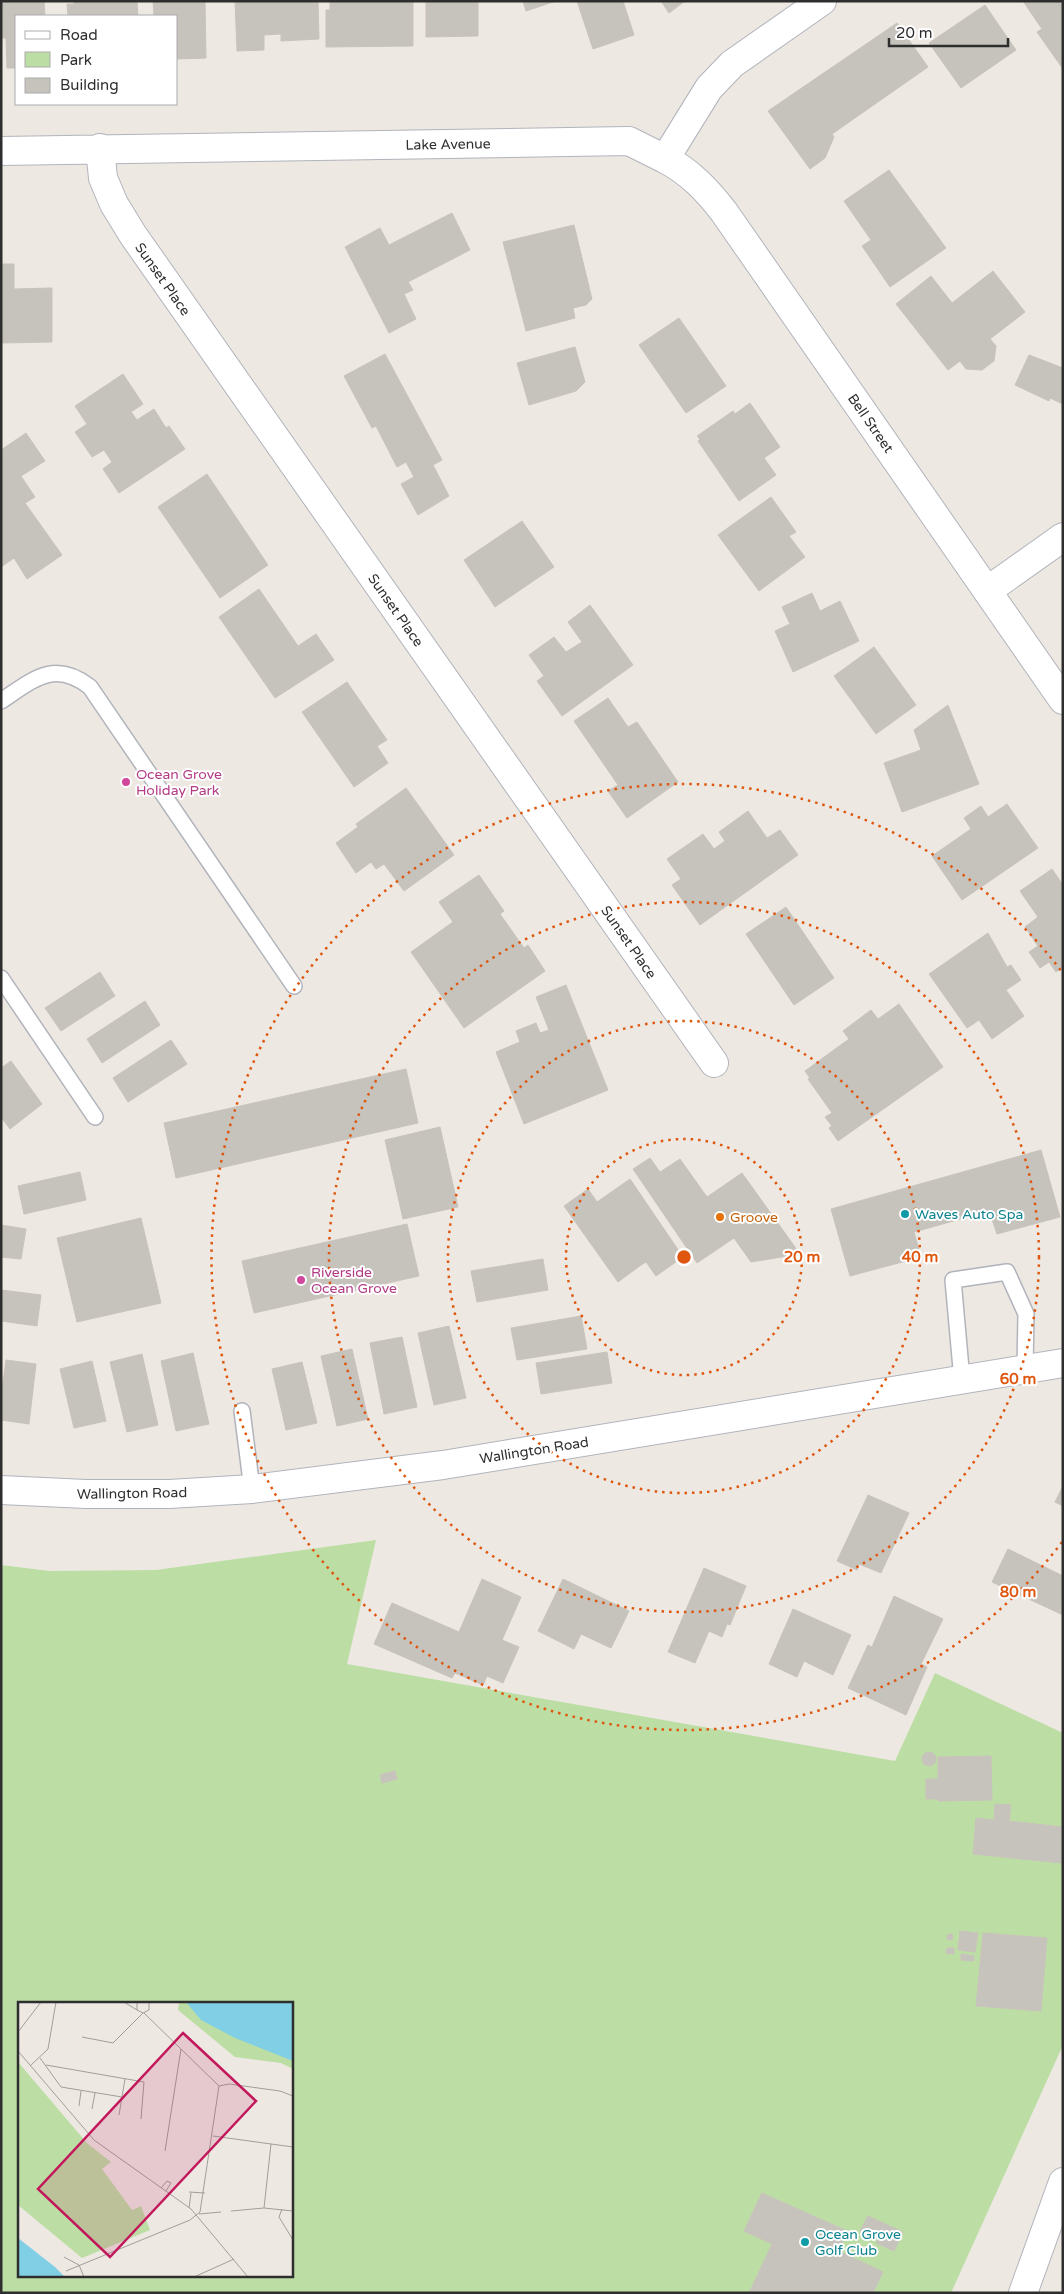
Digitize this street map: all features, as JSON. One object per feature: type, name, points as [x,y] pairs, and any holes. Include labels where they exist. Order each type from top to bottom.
[{"type":"street","points":[[665,159],[709,88],[732,64],[822,1]]},
{"type":"street","name":"Lake Avenue","points":[[1,151],[629,141],[665,159]]},
{"type":"street","name":"Sunset Place","points":[[100,148],[103,178],[114,204],[133,235],[714,1063]]},
{"type":"street","name":"Bell Street","points":[[665,159],[678,166],[703,186],[724,212],[1063,700]]},
{"type":"street","points":[[987,590],[1063,537]]},
{"type":"street","name":"Wallington Road","points":[[1,1490],[86,1494],[160,1494],[252,1488],[443,1465],[1063,1363]]},
{"type":"street","points":[[1023,2293],[1063,2182]]},
{"type":"lane","points":[[1,701],[33,679],[49,673],[65,674],[80,679],[90,687],[294,986]]},
{"type":"lane","points":[[1,978],[95,1117]]},
{"type":"lane","points":[[962,1380],[953,1280],[1007,1272],[1026,1314],[1025,1368]]},
{"type":"lane","points":[[242,1411],[252,1488]]},
{"type":"green space","points":[[376,1540],[347,1664],[895,1761],[935,1673],[1063,1733],[1063,2045],[951,2293],[1,2293],[1,1565],[50,1571],[156,1570]]},
{"type":"building","points":[[1,1],[44,1],[45,15],[15,15],[15,68],[7,68],[6,38],[1,38]]},
{"type":"building","points":[[74,1],[137,1],[138,15],[68,15],[67,4],[74,4]]},
{"type":"building","points":[[153,1],[205,1],[206,58],[178,59],[178,15],[154,15]]},
{"type":"building","points":[[235,1],[318,1],[319,39],[281,41],[281,34],[264,35],[264,50],[237,51]]},
{"type":"building","points":[[330,1],[413,1],[413,46],[326,47],[326,10],[330,10]]},
{"type":"building","points":[[426,1],[478,1],[478,36],[426,37]]},
{"type":"building","points":[[523,1],[556,1],[526,11]]},
{"type":"building","points":[[577,1],[623,1],[634,35],[593,49]]},
{"type":"building","points":[[661,1],[685,1],[669,13]]},
{"type":"building","points":[[1023,1],[1063,1],[1063,69],[1037,32],[1042,29]]},
{"type":"building","points":[[985,5],[1016,50],[961,88],[929,43]]},
{"type":"building","points":[[897,23],[928,67],[832,134],[834,137],[825,158],[810,169],[768,111]]},
{"type":"building","points":[[889,170],[946,248],[890,287],[862,246],[871,240],[844,201]]},
{"type":"building","points":[[452,213],[470,250],[408,282],[413,290],[404,294],[416,319],[389,333],[345,247],[380,228],[389,245]]},
{"type":"building","points":[[574,225],[592,299],[586,305],[573,308],[575,318],[526,331],[503,242]]},
{"type":"building","points":[[1,264],[14,264],[14,289],[52,288],[52,342],[1,343]]},
{"type":"building","points":[[993,271],[1025,312],[990,339],[996,346],[994,361],[982,370],[966,369],[960,361],[948,370],[896,304],[931,276],[952,303]]},
{"type":"building","points":[[679,318],[726,386],[686,413],[639,345]]},
{"type":"building","points":[[575,347],[585,382],[576,391],[529,405],[517,363]]},
{"type":"building","points":[[385,354],[442,460],[433,465],[449,496],[418,515],[401,484],[414,477],[406,462],[397,467],[376,426],[372,428],[344,376]]},
{"type":"building","points":[[1029,355],[1063,368],[1063,404],[1050,398],[1049,401],[1015,385]]},
{"type":"building","points":[[123,374],[143,404],[131,412],[137,420],[154,409],[166,428],[169,426],[185,449],[119,493],[103,469],[112,462],[104,450],[92,457],[75,432],[87,424],[75,406]]},
{"type":"building","points":[[750,403],[780,447],[764,458],[776,475],[739,501],[698,441],[700,439],[697,436],[733,411],[735,414]]},
{"type":"building","points":[[26,433],[45,461],[21,476],[35,497],[25,503],[62,555],[27,579],[14,558],[1,567],[1,450]]},
{"type":"building","points":[[207,474],[268,565],[220,598],[158,507]]},
{"type":"building","points":[[771,497],[796,532],[789,536],[805,557],[759,591],[718,535]]},
{"type":"building","points":[[522,521],[554,567],[495,607],[464,560]]},
{"type":"building","points":[[259,589],[298,646],[316,634],[334,660],[275,698],[219,617]]},
{"type":"building","points":[[812,593],[820,611],[840,601],[859,641],[793,672],[775,631],[790,624],[782,607]]},
{"type":"building","points":[[590,605],[633,665],[562,716],[537,681],[544,676],[529,655],[554,637],[566,652],[582,642],[568,622]]},
{"type":"building","points":[[874,647],[916,705],[876,734],[834,676]]},
{"type":"building","points":[[347,682],[387,740],[377,746],[388,763],[354,787],[302,712]]},
{"type":"building","points":[[608,698],[628,727],[637,722],[678,782],[627,818],[608,791],[618,785],[574,721]]},
{"type":"building","points":[[948,705],[979,784],[902,812],[884,763],[921,750],[914,730]]},
{"type":"building","points":[[406,788],[454,855],[404,891],[384,864],[376,869],[371,862],[356,873],[336,843],[358,827],[356,824]]},
{"type":"building","points":[[1007,804],[1038,848],[962,900],[932,856],[971,829],[964,818],[981,806],[988,817]]},
{"type":"building","points":[[748,811],[767,838],[780,830],[798,855],[700,925],[672,885],[681,879],[667,859],[703,834],[714,849],[725,841],[719,832]]},
{"type":"building","points":[[1052,869],[1063,885],[1063,967],[1056,972],[1049,962],[1040,968],[1029,952],[1038,946],[1025,927],[1038,917],[1020,891]]},
{"type":"building","points":[[479,875],[504,911],[500,914],[524,948],[528,945],[545,971],[464,1028],[411,952],[453,922],[439,902]]},
{"type":"building","points":[[786,907],[834,978],[794,1005],[746,934]]},
{"type":"building","points":[[988,933],[1007,967],[1011,965],[1021,980],[1006,990],[1024,1016],[992,1039],[979,1020],[967,1028],[929,974]]},
{"type":"building","points":[[100,972],[115,996],[61,1031],[45,1008]]},
{"type":"building","points":[[566,985],[608,1090],[524,1124],[496,1052],[520,1042],[516,1031],[536,1023],[540,1033],[549,1030],[536,997]]},
{"type":"building","points":[[145,1001],[160,1025],[102,1063],[87,1039]]},
{"type":"building","points":[[899,1004],[943,1067],[838,1141],[829,1128],[832,1126],[825,1117],[832,1113],[808,1079],[810,1078],[805,1071],[849,1039],[843,1031],[871,1010],[878,1019]]},
{"type":"building","points":[[171,1040],[187,1064],[128,1102],[113,1078]]},
{"type":"building","points":[[11,1061],[42,1104],[10,1129],[1,1117],[1,1068]]},
{"type":"building","points":[[406,1069],[418,1123],[176,1178],[164,1123]]},
{"type":"building","points":[[440,1127],[458,1207],[403,1219],[385,1140]]},
{"type":"building","name":"Waves Auto Spa","points":[[1041,1150],[1060,1217],[997,1234],[989,1211],[914,1232],[921,1257],[850,1276],[831,1209]]},
{"type":"building","name":"Groove","points":[[650,1158],[660,1172],[680,1159],[707,1197],[742,1173],[800,1254],[751,1262],[734,1238],[697,1263],[633,1169]]},
{"type":"building","points":[[80,1172],[86,1200],[24,1214],[18,1186]]},
{"type":"building","points":[[630,1179],[683,1257],[656,1276],[646,1262],[641,1265],[597,1202]]},
{"type":"building","points":[[588,1189],[641,1265],[618,1282],[564,1206]]},
{"type":"building","points":[[141,1218],[161,1303],[77,1322],[57,1238]]},
{"type":"building","points":[[407,1224],[419,1276],[254,1313],[242,1261]]},
{"type":"building","points":[[1,1225],[26,1229],[21,1259],[1,1257]]},
{"type":"building","points":[[543,1259],[548,1290],[477,1302],[471,1271]]},
{"type":"building","points":[[1,1290],[41,1295],[37,1326],[1,1321]]},
{"type":"building","points":[[581,1316],[587,1349],[517,1360],[511,1328]]},
{"type":"building","points":[[449,1326],[466,1398],[434,1405],[418,1333]]},
{"type":"building","points":[[402,1337],[417,1407],[384,1414],[370,1343]]},
{"type":"building","points":[[352,1349],[368,1419],[337,1426],[321,1356]]},
{"type":"building","points":[[607,1352],[612,1383],[541,1394],[536,1363]]},
{"type":"building","points":[[193,1353],[209,1424],[176,1431],[161,1361]]},
{"type":"building","points":[[142,1354],[158,1425],[127,1432],[110,1362]]},
{"type":"building","points":[[6,1360],[36,1364],[29,1424],[1,1420],[1,1397]]},
{"type":"building","points":[[92,1361],[106,1421],[74,1428],[60,1369]]},
{"type":"building","points":[[302,1362],[317,1423],[286,1430],[272,1369]]},
{"type":"building","points":[[1063,1486],[1063,1506],[1055,1502]]},
{"type":"building","points":[[868,1495],[909,1513],[881,1573],[859,1564],[857,1570],[837,1561]]},
{"type":"building","points":[[1008,1549],[1063,1576],[1063,1615],[992,1582]]},
{"type":"building","points":[[704,1568],[746,1586],[730,1625],[727,1624],[722,1637],[709,1631],[695,1663],[668,1652]]},
{"type":"building","points":[[482,1579],[521,1597],[502,1640],[519,1647],[503,1683],[487,1676],[483,1685],[455,1673],[452,1678],[374,1644],[392,1603],[459,1632]]},
{"type":"building","points":[[563,1579],[629,1611],[611,1648],[581,1634],[574,1649],[538,1631]]},
{"type":"building","points":[[894,1596],[943,1619],[921,1664],[927,1667],[906,1715],[848,1688],[868,1645],[872,1647]]},
{"type":"building","points":[[793,1609],[851,1635],[833,1675],[804,1661],[797,1677],[769,1664]]},
{"type":"building","points":[[929,1752],[934,1754],[936,1759],[934,1764],[929,1766],[924,1764],[922,1759],[924,1754]]},
{"type":"building","points":[[991,1756],[992,1800],[938,1801],[938,1799],[926,1799],[926,1779],[938,1779],[938,1757]]},
{"type":"building","points":[[395,1771],[397,1779],[382,1783],[380,1775]]},
{"type":"building","points":[[995,1804],[1011,1805],[1009,1821],[1063,1827],[1061,1863],[973,1854],[976,1818],[994,1820]]},
{"type":"building","points":[[960,1931],[978,1933],[975,1952],[958,1950]]},
{"type":"building","points":[[983,1933],[1047,1938],[1041,2011],[976,2006]]},
{"type":"building","points":[[950,1934],[953,1937],[950,1940],[947,1937]]},
{"type":"building","points":[[947,1948],[954,1948],[954,1954],[946,1953]]},
{"type":"building","points":[[961,1954],[974,1956],[974,1961],[961,1960]]},
{"type":"building","name":"Ocean Grove Golf Club","points":[[762,2193],[847,2231],[839,2251],[883,2272],[873,2293],[749,2293],[772,2244],[744,2231]]},
{"type":"building","points":[[868,2216],[903,2232],[894,2251],[876,2243],[878,2239],[860,2231]]},
{"type":"place","name":"Ocean Grove Holiday Park","points":[[126,782]]},
{"type":"place","name":"Waves Auto Spa","points":[[905,1214]]},
{"type":"place","name":"Groove","points":[[720,1217]]},
{"type":"place","name":"Riverside Ocean Grove","points":[[301,1280]]},
{"type":"place","name":"Ocean Grove Golf Club","points":[[805,2242]]}]
